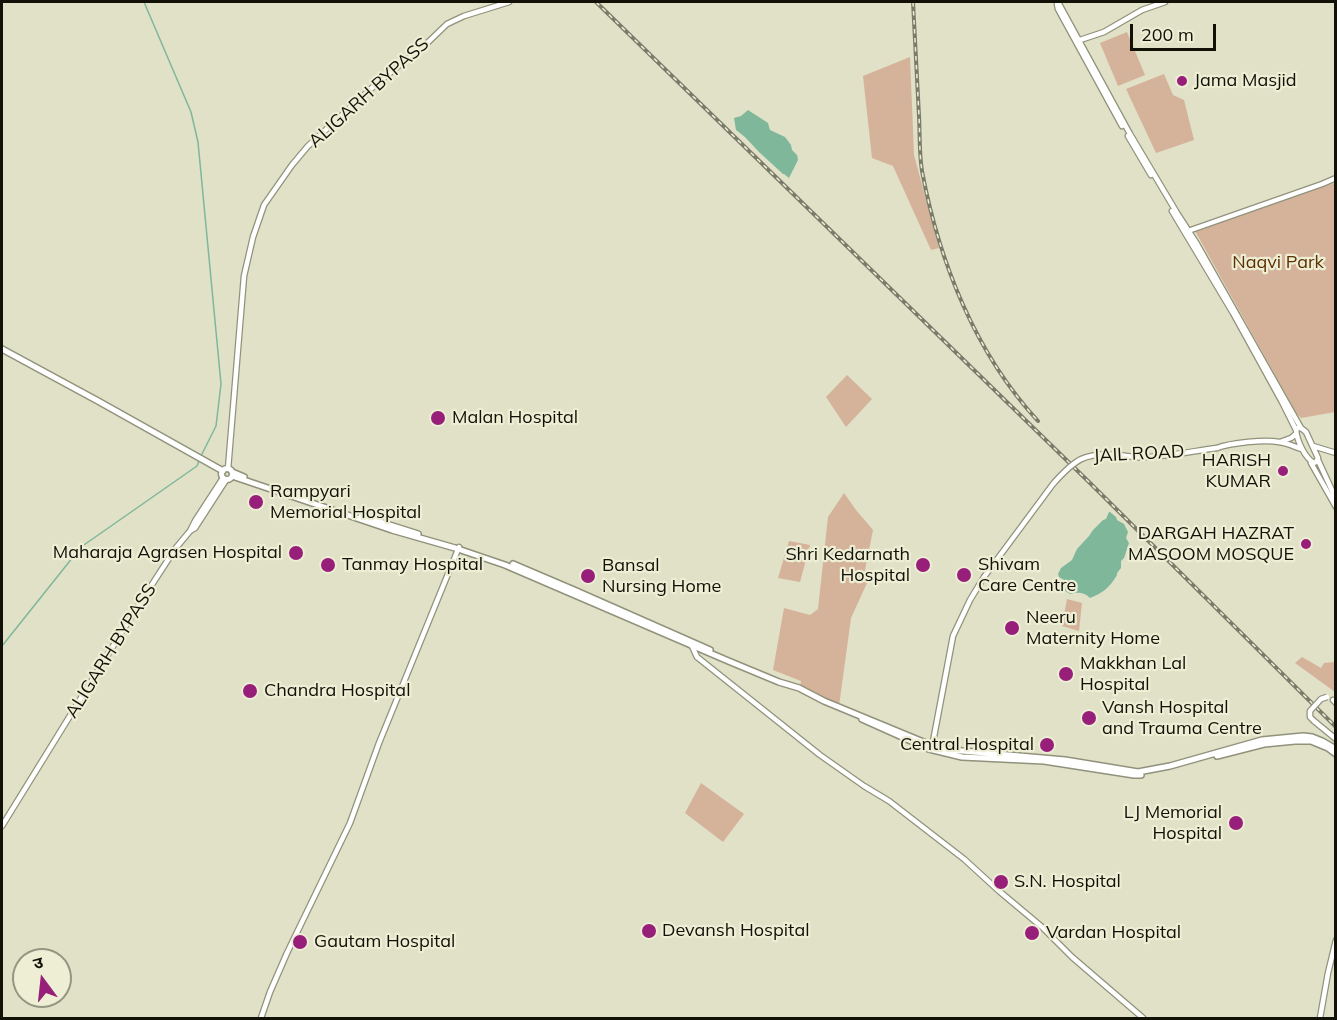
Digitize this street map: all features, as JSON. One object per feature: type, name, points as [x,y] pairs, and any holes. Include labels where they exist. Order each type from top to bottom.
[{"type":"main road","points":[[2,349],[227,474],[505,565],[692,646],[785,683],[932,748],[962,757],[1044,761],[1134,775],[1168,770],[1264,744],[1311,741],[1328,748],[1335,754]]},
{"type":"main road","points":[[458,548],[499,559],[539,575],[785,683]]},
{"type":"main road","points":[[932,748],[1058,759],[1138,772],[1170,766],[1262,740],[1312,737],[1335,749]]},
{"type":"street","name":"ALIGARH BYPASS","points":[[2,826],[131,617],[175,549],[195,528],[227,474],[244,276],[253,237],[264,205],[308,146],[447,24],[509,2]]},
{"type":"street","points":[[1056,2],[1186,231],[1197,244],[1298,431],[1303,450],[1335,507]]},
{"type":"street","points":[[1078,40],[1104,32],[1142,10],[1165,2]]},
{"type":"street","points":[[1186,231],[1335,178]]},
{"type":"street","points":[[1298,431],[1306,432],[1335,499]]},
{"type":"street","name":"JAIL ROAD","points":[[932,748],[953,636],[970,600],[1053,484],[1065,471],[1080,459],[1093,454],[1146,457],[1217,448],[1224,445],[1280,442],[1287,440],[1298,431]]},
{"type":"street","name":"JAIL ROAD","points":[[1280,442],[1303,450]]},
{"type":"street","points":[[1313,446],[1333,452]]},
{"type":"street","points":[[1311,463],[1333,452]]},
{"type":"street","points":[[261,1018],[287,953],[350,823],[379,743],[458,548]]},
{"type":"street","points":[[692,646],[697,657],[780,723],[864,786],[907,814],[964,859],[1143,1018]]},
{"type":"street","points":[[1335,701],[1327,697],[1319,701],[1310,711],[1310,717],[1317,726],[1335,741]]},
{"type":"street","points":[[1320,1018],[1335,940]]},
{"type":"street","points":[[1328,976],[1335,951]]},
{"type":"green space","points":[[1127,32],[1145,75],[1118,86],[1100,43]]},
{"type":"green space","points":[[910,57],[914,155],[939,248],[931,250],[893,166],[872,158],[863,76]]},
{"type":"green space","points":[[1164,74],[1173,95],[1184,100],[1194,140],[1156,153],[1126,89]]},
{"type":"green space","name":"Naqvi Park","points":[[1335,183],[1335,412],[1301,418],[1296,413],[1194,229]]},
{"type":"green space","points":[[847,375],[872,399],[846,427],[826,397]]},
{"type":"green space","points":[[844,493],[873,530],[863,580],[867,583],[851,618],[839,706],[800,689],[801,681],[773,670],[784,608],[810,615],[818,609],[828,517]]},
{"type":"green space","points":[[789,541],[810,545],[800,582],[778,578]]},
{"type":"green space","points":[[1067,599],[1082,603],[1079,631],[1062,626]]},
{"type":"green space","points":[[1302,657],[1321,668],[1324,663],[1335,662],[1335,692],[1295,663]]},
{"type":"green space","points":[[701,783],[744,814],[723,842],[685,813]]},
{"type":"shaded area","points":[[748,110],[768,123],[770,130],[785,137],[791,145],[798,160],[789,178],[736,130],[734,118]]},
{"type":"shaded area","points":[[1109,512],[1124,524],[1128,532],[1126,538],[1129,543],[1121,561],[1121,568],[1112,583],[1099,594],[1090,598],[1081,593],[1070,594],[1065,591],[1064,580],[1058,574],[1061,568],[1072,560],[1077,549],[1093,530],[1106,519]]},
{"type":"waterway","points":[[144,2],[191,112],[198,142],[221,384],[216,426],[201,456]]},
{"type":"waterway","points":[[2,646],[81,547],[197,466],[199,461]]},
{"type":"railway","points":[[596,2],[1090,483],[1336,727]]},
{"type":"railway","points":[[913,2],[921,164],[938,238],[978,336],[996,366],[1038,421]]},
{"type":"place","name":"Jama Masjid","points":[[1182,81]]},
{"type":"place","name":"Malan Hospital","points":[[438,418]]},
{"type":"place","name":"HARISH KUMAR","points":[[1283,471]]},
{"type":"place","name":"Rampyari Memorial Hospital","points":[[256,502]]},
{"type":"place","name":"DARGAH HAZRAT MASOOM MOSQUE","points":[[1306,544]]},
{"type":"place","name":"Maharaja Agrasen Hospital","points":[[296,553]]},
{"type":"place","name":"Tanmay Hospital","points":[[328,565]]},
{"type":"place","name":"Shri Kedarnath Hospital","points":[[923,565]]},
{"type":"place","name":"Shivam Care Centre","points":[[964,575]]},
{"type":"place","name":"Bansal Nursing Home","points":[[588,576]]},
{"type":"place","name":"Neeru Maternity Home","points":[[1012,628]]},
{"type":"place","name":"Makkhan Lal Hospital","points":[[1066,674]]},
{"type":"place","name":"Chandra Hospital","points":[[250,691]]},
{"type":"place","name":"Vansh Hospital and Trauma Centre","points":[[1089,718]]},
{"type":"place","name":"Central Hospital","points":[[1047,745]]},
{"type":"place","name":"LJ Memorial Hospital","points":[[1236,823]]},
{"type":"place","name":"S.N. Hospital","points":[[1001,882]]},
{"type":"place","name":"Devansh Hospital","points":[[649,931]]},
{"type":"place","name":"Vardan Hospital","points":[[1032,933]]},
{"type":"place","name":"Gautam Hospital","points":[[300,942]]}]
